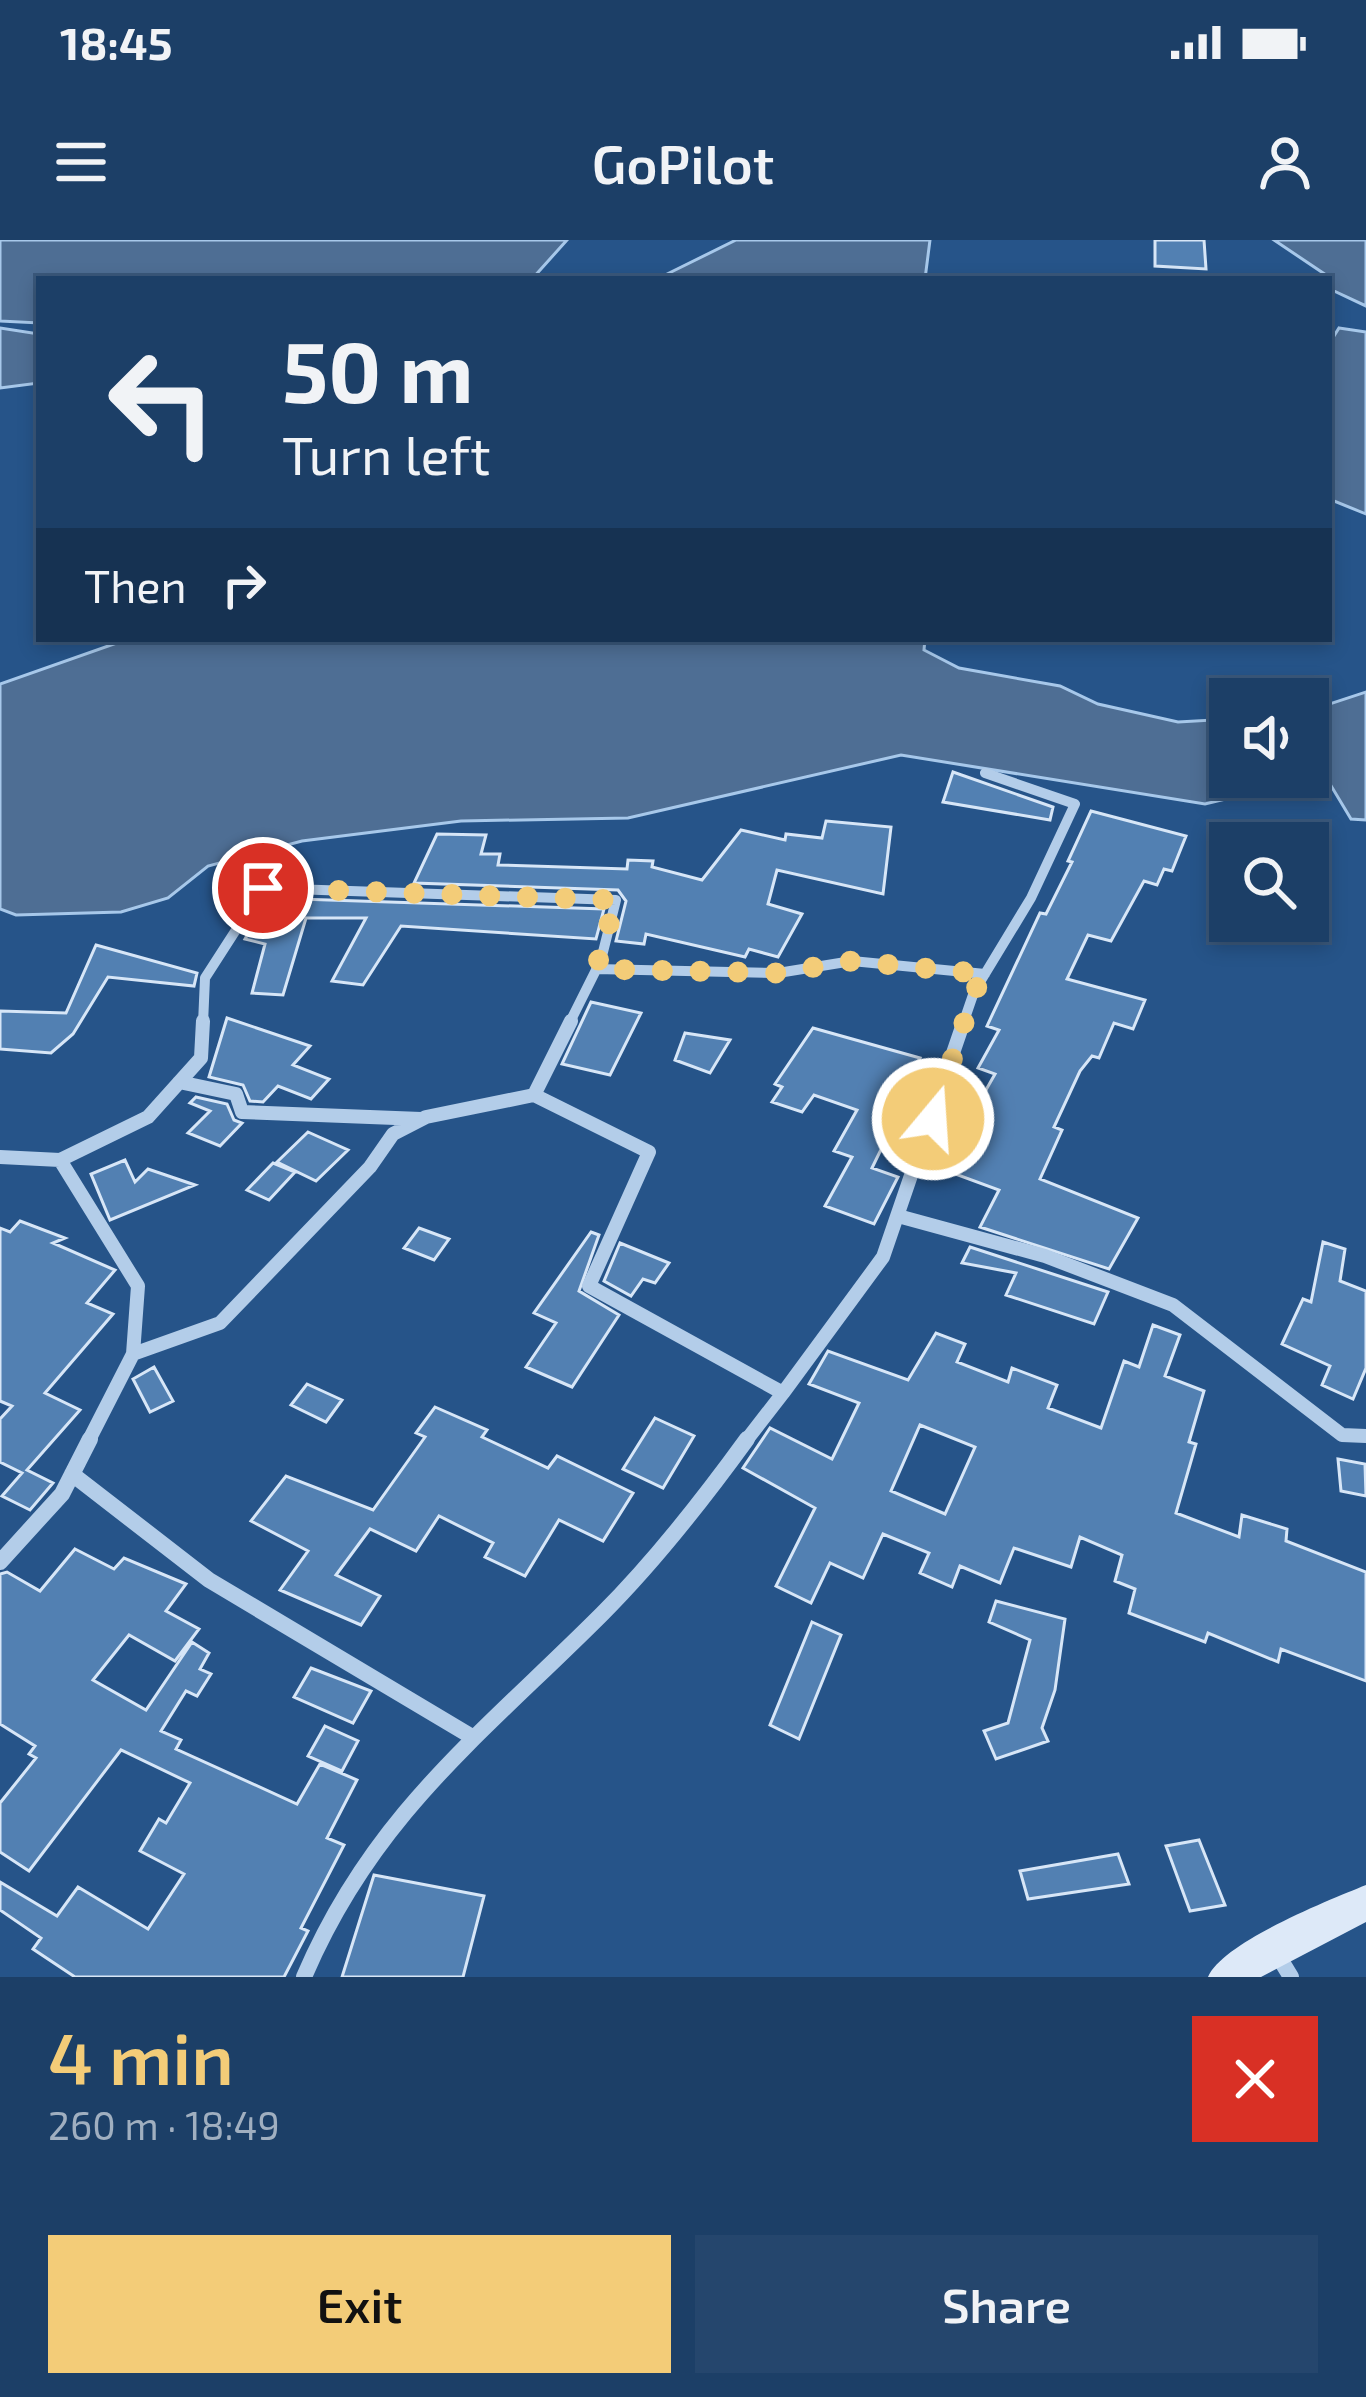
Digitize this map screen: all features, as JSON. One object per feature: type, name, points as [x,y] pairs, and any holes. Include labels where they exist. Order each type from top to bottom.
[{"type":"street","points":[[304,1977],[318,1935],[384,1832],[648,1566],[883,1257],[974,992],[1031,898],[1075,804],[985,773]]},
{"type":"street","points":[[0,1157],[60,1160],[148,1117],[201,1058],[205,979],[263,888],[616,900],[596,969],[534,1095]]},
{"type":"street","points":[[596,969],[778,973],[852,961],[985,974]]},
{"type":"street","points":[[178,1082],[236,1094],[242,1112],[422,1119],[534,1095],[649,1152],[589,1286],[783,1393]]},
{"type":"street","points":[[133,1354],[220,1323],[370,1167],[393,1134],[422,1119]]},
{"type":"street","points":[[0,1562],[62,1494],[133,1354],[138,1286],[60,1160]]},
{"type":"street","points":[[898,1216],[1045,1256],[1173,1305],[1342,1435],[1366,1436]]},
{"type":"street","points":[[72,1474],[209,1580],[474,1738]]},
{"type":"street","points":[[1228,1977],[1282,1962],[1366,1903]]},
{"type":"water","points":[[0,240],[567,240],[535,276],[36,276],[36,323],[0,321]]},
{"type":"water","points":[[736,240],[930,240],[925,276],[663,276]]},
{"type":"water","points":[[1274,240],[1366,240],[1366,306],[1332,290],[1332,276]]},
{"type":"water","points":[[0,328],[36,334],[36,383],[0,388]]},
{"type":"water","points":[[1339,328],[1366,332],[1366,514],[1332,500],[1332,339]]},
{"type":"water","points":[[119,642],[925,642],[924,650],[959,668],[1060,686],[1098,704],[1178,722],[1209,720],[1209,798],[1230,798],[1205,804],[901,755],[628,818],[461,821],[302,841],[208,866],[168,898],[121,912],[16,915],[0,909],[0,684]]},
{"type":"water","points":[[1366,692],[1366,820],[1351,819],[1330,784],[1329,704]]},
{"type":"building","points":[[1155,240],[1204,240],[1206,269],[1155,266]]},
{"type":"building","points":[[953,772],[1053,807],[1050,820],[943,802]]},
{"type":"building","points":[[1091,811],[1186,836],[1172,871],[1164,869],[1157,885],[1144,881],[1111,941],[1088,935],[1067,979],[1145,1000],[1133,1029],[1114,1023],[1099,1058],[1092,1056],[1080,1071],[1054,1127],[1062,1130],[1040,1179],[1138,1218],[1109,1269],[980,1227],[999,1190],[928,1164],[943,1136],[957,1141],[995,1074],[978,1068],[999,1030],[987,1026],[1040,913],[1046,914],[1072,862],[1068,861]]},
{"type":"building","points":[[826,821],[891,827],[883,894],[777,870],[768,904],[802,914],[778,957],[749,949],[745,957],[646,934],[644,944],[616,941],[626,901],[618,890],[414,883],[437,834],[486,835],[481,854],[500,854],[498,865],[627,869],[628,860],[653,861],[652,867],[702,880],[741,830],[785,840],[786,834],[822,838]]},
{"type":"building","points":[[268,898],[604,909],[596,939],[401,926],[363,985],[332,981],[366,918],[306,918],[283,995],[252,993],[265,944],[245,939]]},
{"type":"building","points":[[96,945],[197,973],[194,986],[108,977],[73,1034],[51,1053],[0,1049],[0,1011],[66,1013]]},
{"type":"building","points":[[591,1002],[641,1013],[610,1075],[562,1064]]},
{"type":"building","points":[[227,1018],[310,1046],[293,1065],[329,1079],[311,1099],[278,1086],[263,1102],[250,1101],[243,1085],[209,1077]]},
{"type":"building","points":[[813,1028],[920,1058],[883,1124],[892,1127],[872,1168],[898,1177],[874,1224],[825,1206],[852,1157],[834,1151],[857,1110],[814,1095],[802,1112],[772,1102],[782,1087],[775,1084]]},
{"type":"building","points":[[685,1033],[730,1040],[710,1073],[675,1060]]},
{"type":"building","points":[[196,1097],[227,1104],[234,1120],[242,1123],[220,1146],[188,1133],[210,1111],[190,1103]]},
{"type":"building","points":[[308,1132],[348,1150],[316,1181],[277,1162]]},
{"type":"building","points":[[125,1160],[135,1182],[148,1169],[195,1185],[110,1220],[91,1174]]},
{"type":"building","points":[[273,1163],[295,1172],[269,1200],[247,1190]]},
{"type":"building","points":[[20,1221],[65,1238],[53,1243],[115,1270],[87,1303],[113,1314],[45,1393],[80,1410],[27,1470],[53,1483],[30,1510],[2,1496],[22,1473],[0,1462],[0,1419],[12,1406],[0,1401],[0,1228],[10,1232]]},
{"type":"building","points":[[419,1228],[449,1239],[434,1260],[404,1248]]},
{"type":"building","points":[[591,1232],[599,1235],[579,1291],[619,1315],[572,1387],[526,1367],[556,1323],[534,1313]]},
{"type":"building","points":[[1323,1242],[1345,1249],[1340,1281],[1366,1291],[1366,1368],[1353,1399],[1322,1385],[1330,1366],[1282,1344],[1303,1299],[1311,1302]]},
{"type":"building","points":[[620,1243],[669,1263],[655,1283],[643,1279],[631,1296],[604,1281]]},
{"type":"building","points":[[970,1247],[1108,1292],[1094,1324],[1006,1295],[1016,1273],[962,1263]]},
{"type":"building","points":[[1153,1325],[1180,1335],[1165,1376],[1204,1391],[1189,1442],[1196,1444],[1176,1513],[1239,1537],[1242,1515],[1287,1529],[1286,1541],[1366,1572],[1366,1681],[1281,1649],[1278,1662],[1208,1633],[1205,1642],[1129,1613],[1135,1589],[1115,1581],[1122,1555],[1080,1537],[1071,1567],[1014,1548],[1000,1583],[960,1566],[952,1587],[920,1573],[929,1553],[883,1534],[863,1578],[830,1563],[811,1603],[776,1586],[815,1508],[743,1468],[770,1428],[832,1459],[859,1403],[809,1384],[828,1351],[908,1380],[936,1333],[965,1344],[957,1362],[1008,1382],[1012,1368],[1057,1385],[1048,1408],[1101,1428],[1124,1361],[1139,1367]],"holes":[[[920,1425],[975,1447],[945,1514],[891,1491]]]},
{"type":"building","points":[[154,1367],[173,1401],[150,1412],[133,1379]]},
{"type":"building","points":[[307,1384],[342,1400],[326,1422],[291,1405]]},
{"type":"building","points":[[435,1407],[487,1430],[482,1437],[548,1468],[557,1456],[633,1493],[603,1541],[559,1520],[525,1576],[485,1557],[493,1543],[439,1516],[416,1551],[370,1529],[336,1575],[380,1596],[361,1625],[280,1590],[308,1551],[251,1521],[286,1476],[373,1510],[425,1437],[416,1433]]},
{"type":"building","points":[[655,1418],[694,1436],[663,1488],[623,1469]]},
{"type":"building","points":[[1338,1459],[1365,1464],[1366,1496],[1341,1491]]},
{"type":"building","points":[[75,1549],[114,1569],[124,1558],[186,1584],[166,1611],[199,1629],[175,1661],[129,1635],[93,1680],[146,1710],[192,1642],[209,1653],[200,1669],[211,1674],[197,1696],[186,1691],[161,1731],[181,1740],[176,1749],[297,1804],[320,1764],[357,1780],[327,1838],[344,1845],[301,1928],[308,1931],[284,1977],[75,1977],[33,1949],[41,1938],[0,1910],[0,1882],[57,1916],[78,1887],[148,1929],[184,1874],[140,1851],[159,1819],[166,1823],[190,1783],[121,1750],[29,1871],[0,1852],[0,1803],[36,1758],[29,1754],[35,1746],[0,1724],[0,1574],[7,1572],[40,1591]]},
{"type":"building","points":[[996,1601],[1065,1619],[1055,1690],[1042,1728],[1048,1741],[996,1759],[984,1731],[1008,1723],[1030,1640],[989,1622]]},
{"type":"building","points":[[812,1622],[841,1635],[799,1739],[770,1725]]},
{"type":"building","points":[[311,1668],[371,1691],[353,1723],[294,1697]]},
{"type":"building","points":[[325,1726],[358,1741],[342,1771],[308,1756]]},
{"type":"building","points":[[1199,1840],[1225,1905],[1190,1911],[1166,1846]]},
{"type":"building","points":[[1118,1854],[1129,1884],[1028,1899],[1020,1871]]},
{"type":"building","points":[[374,1875],[484,1896],[463,1977],[342,1977]]},
{"type":"route","points":[[263,888],[616,900],[596,969],[778,973],[852,961],[985,974],[974,992],[933,1119]]}]
